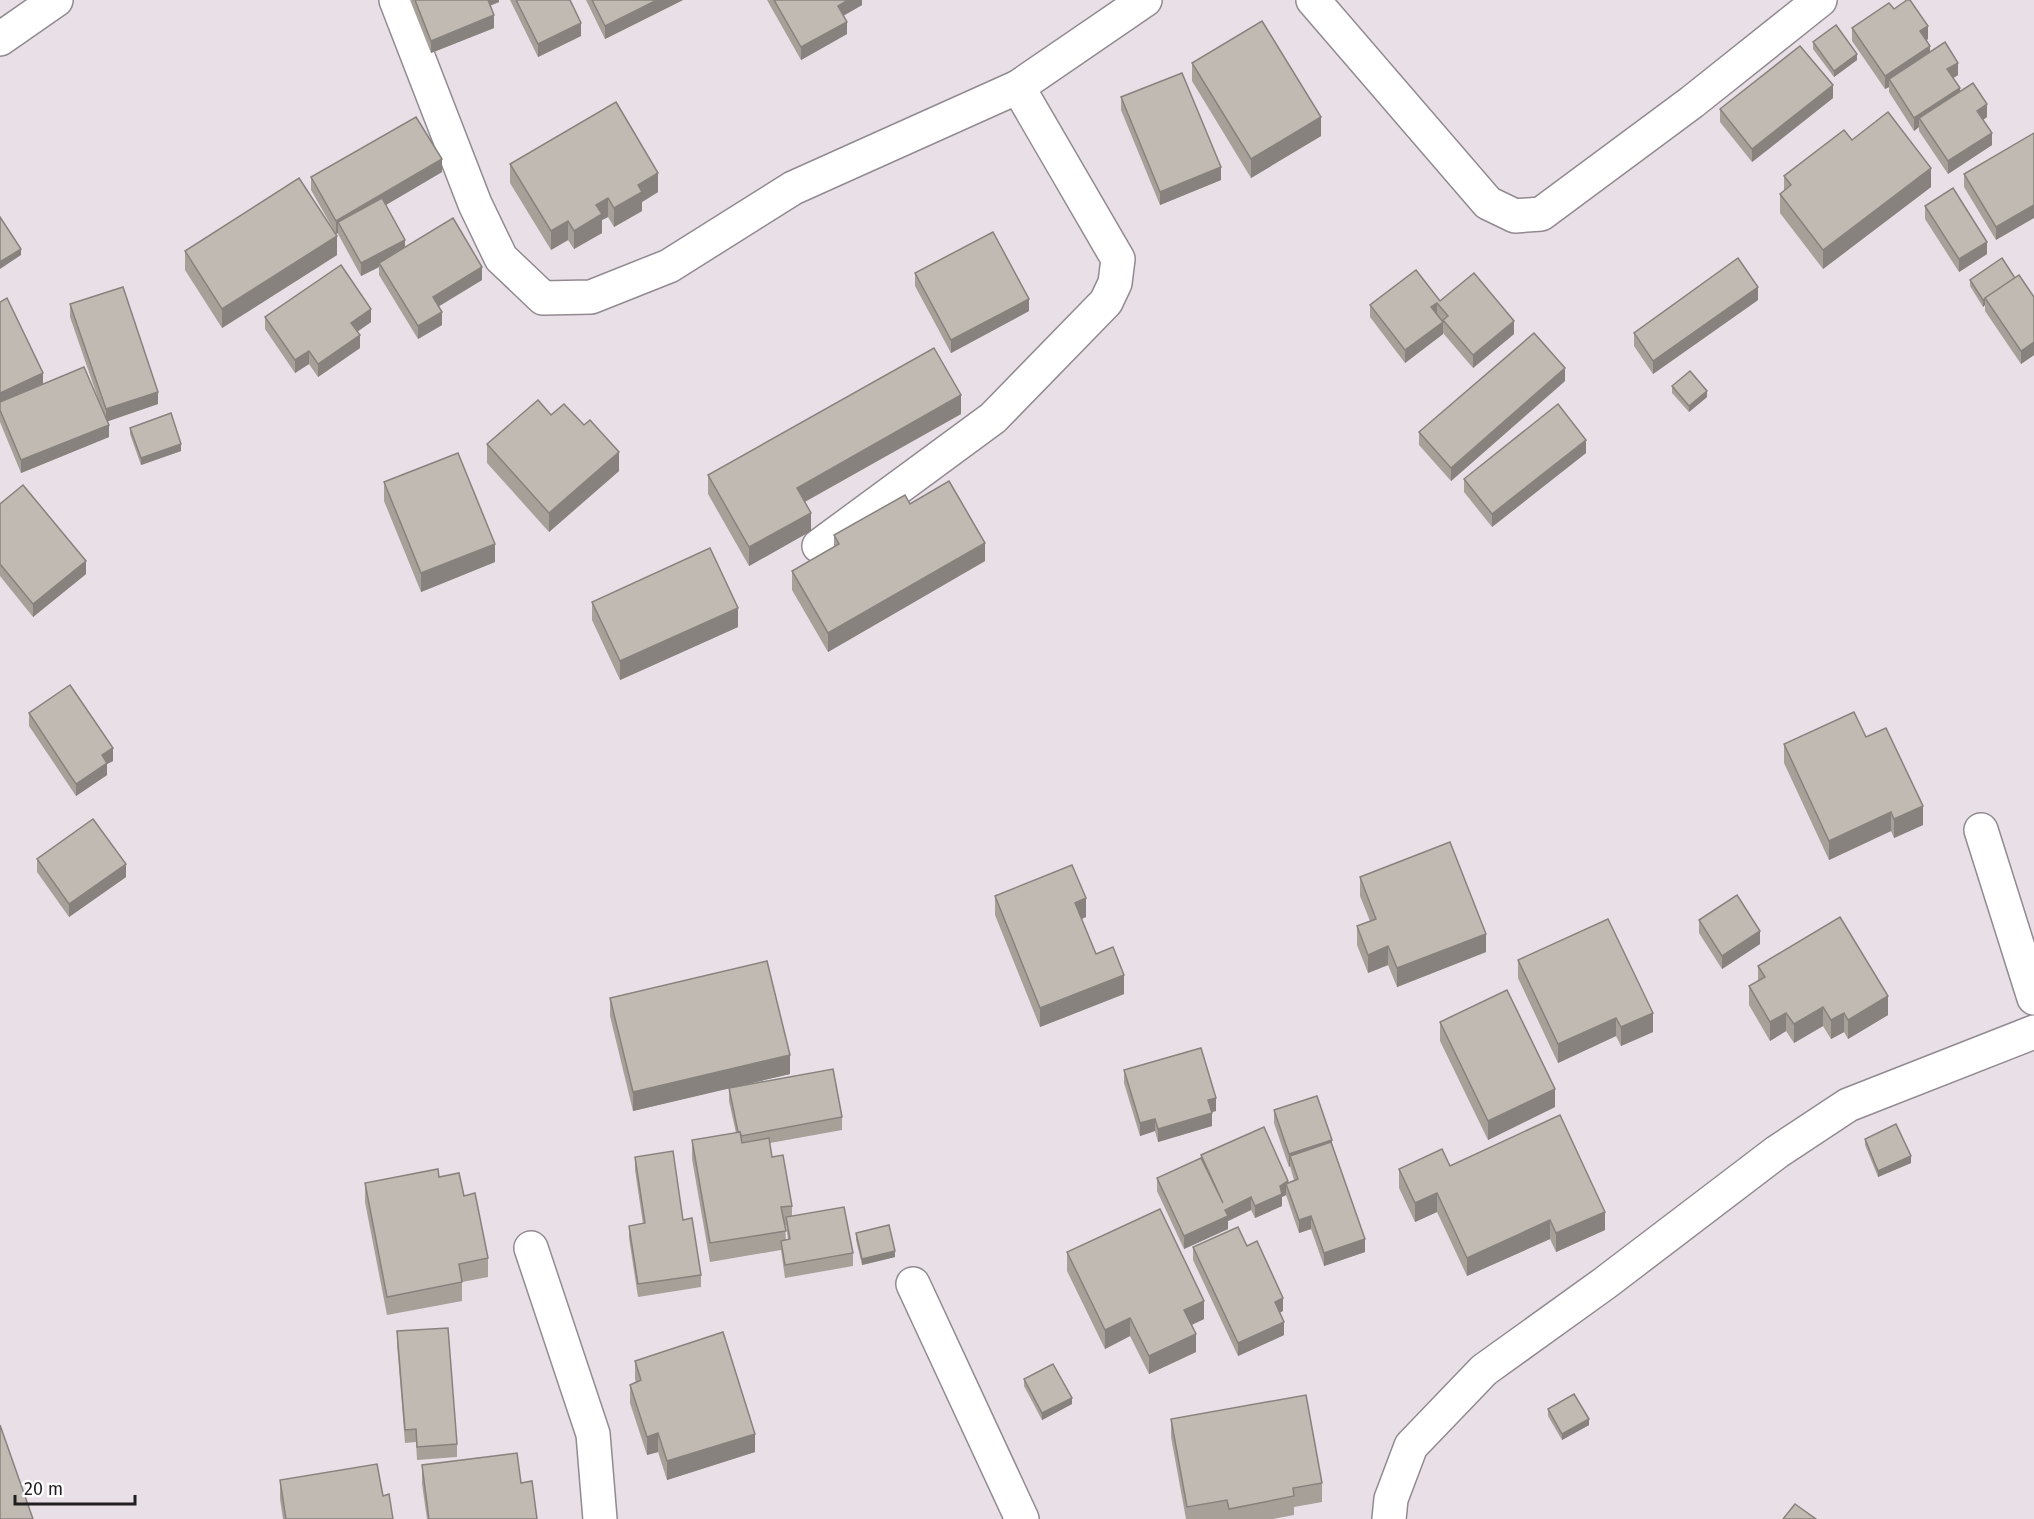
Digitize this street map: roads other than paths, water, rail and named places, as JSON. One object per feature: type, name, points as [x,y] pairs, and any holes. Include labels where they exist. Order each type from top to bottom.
[{"type":"street","points":[[0,39],[56,0]]},
{"type":"street","points":[[396,0],[475,204],[501,258],[543,298],[591,297],[669,266],[793,188],[1018,87],[1145,0]]},
{"type":"street","points":[[1313,0],[1488,203],[1515,216],[1541,214],[1692,102],[1820,0]]},
{"type":"street","points":[[819,546],[993,418],[1106,302],[1115,282],[1118,259],[1018,87]]},
{"type":"street","points":[[1981,830],[2034,998]]},
{"type":"street","points":[[1389,1519],[1391,1499],[1411,1446],[1484,1370],[1605,1283],[1778,1152],[1848,1106],[2034,1032]]},
{"type":"street","points":[[531,1248],[592,1434],[600,1519]]},
{"type":"street","points":[[913,1284],[1022,1519]]}]
